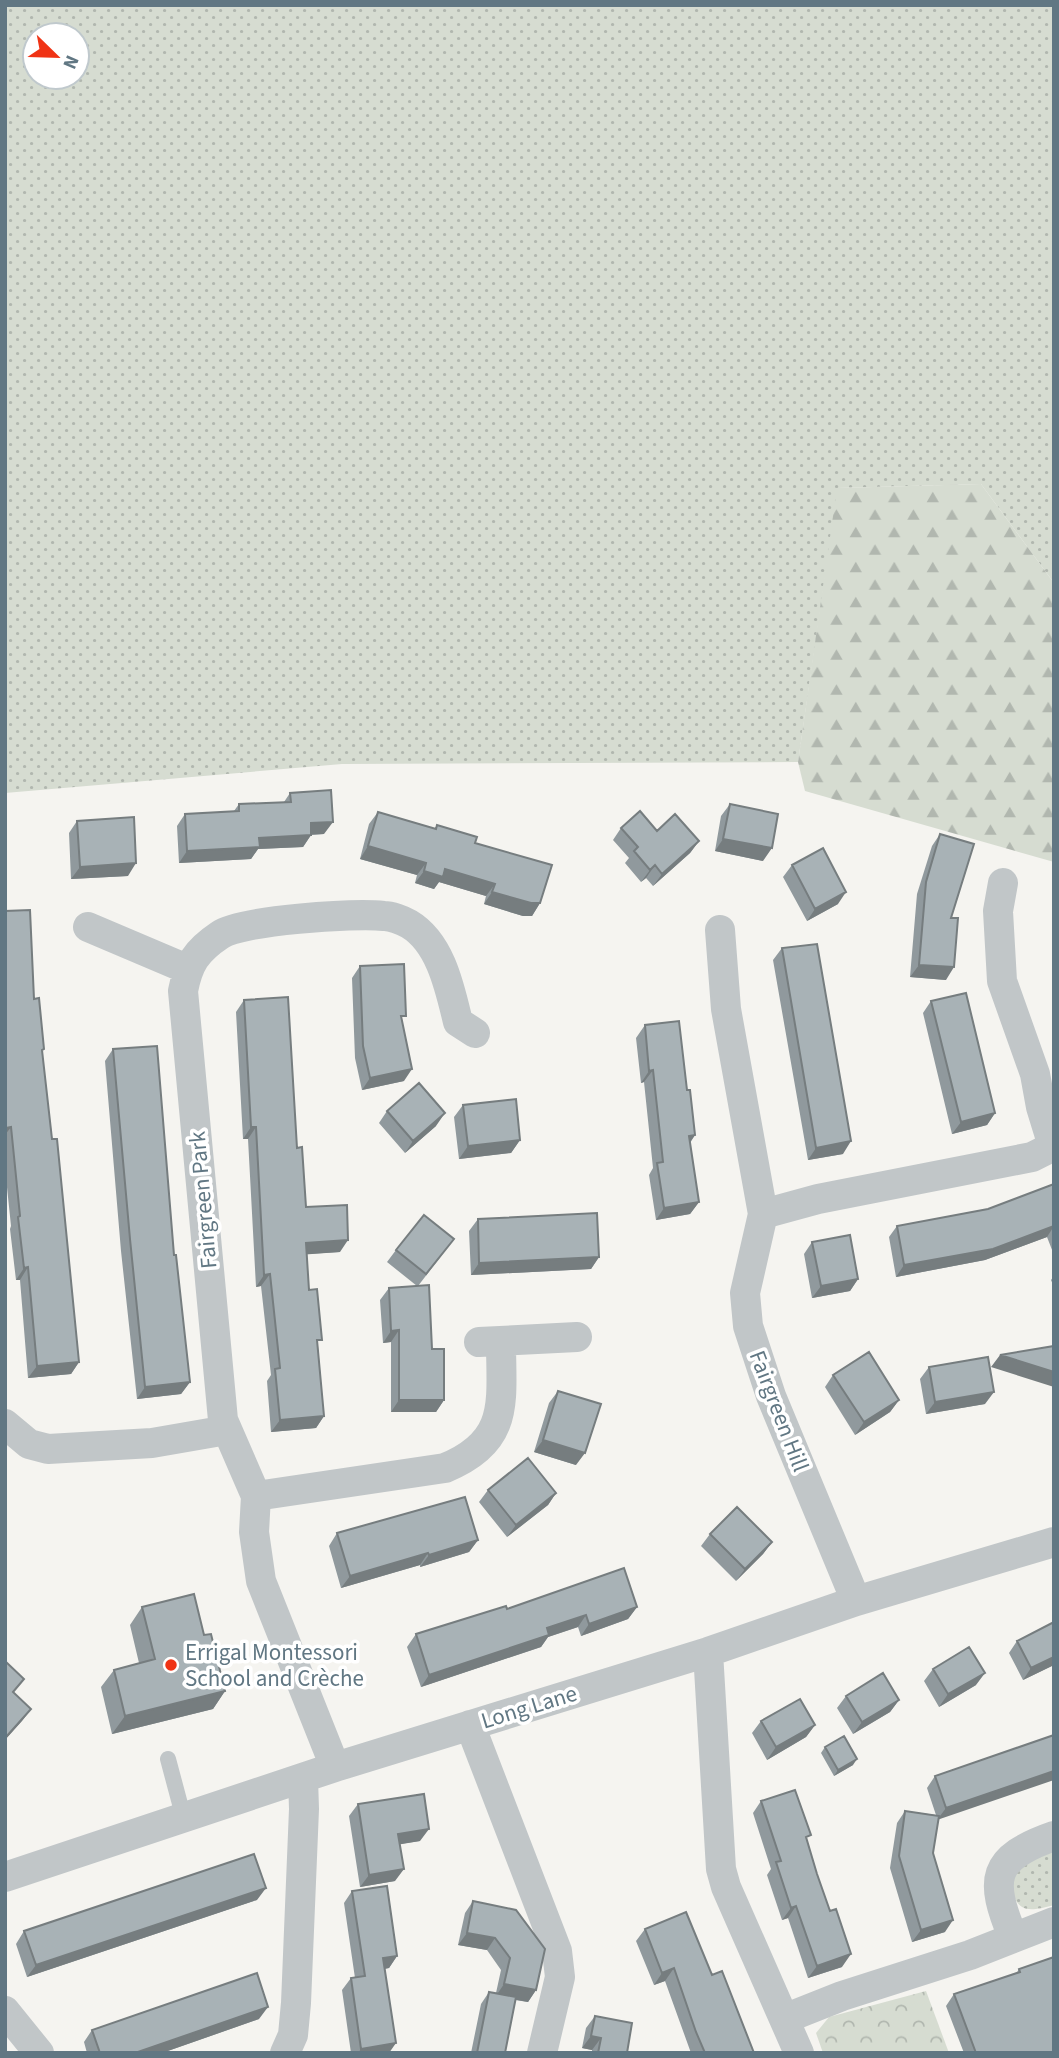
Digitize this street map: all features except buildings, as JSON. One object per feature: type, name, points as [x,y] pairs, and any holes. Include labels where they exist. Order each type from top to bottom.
[{"type":"street","points":[[763,1214],[818,1199],[1032,1157],[1053,1146],[1041,1107],[1035,1074],[1002,981],[998,911],[1003,883]]},
{"type":"street","points":[[88,927],[187,970],[202,949],[221,933],[239,926],[351,915],[387,916],[409,924],[429,942],[451,992],[458,1022],[475,1033]]},
{"type":"street","name":"Fairgreen Hill","points":[[720,930],[726,1009],[763,1214],[745,1293],[748,1326],[771,1396],[856,1601]]},
{"type":"street","name":"Fairgreen Park","points":[[187,970],[183,991],[223,1420],[256,1496],[254,1531],[261,1581],[335,1767]]},
{"type":"street","points":[[256,1496],[445,1468],[466,1459],[486,1441],[497,1423],[501,1401],[490,1341],[577,1337]]},
{"type":"street","points":[[5,1423],[29,1444],[48,1449],[152,1443],[227,1430]]},
{"type":"street","name":"Long Lane","points":[[5,1877],[335,1767],[708,1652],[856,1601],[1054,1542]]},
{"type":"street","points":[[708,1652],[721,1869],[726,1887],[799,2053]]},
{"type":"street","points":[[470,1725],[557,1951],[560,1977],[541,2053]]},
{"type":"street","points":[[285,2053],[293,2035],[296,2004],[303,1779]]},
{"type":"street","points":[[1013,1937],[998,1891],[1003,1869],[1015,1852],[1054,1836]]},
{"type":"street","points":[[784,2019],[842,1996],[970,1955],[1054,1922]]},
{"type":"street","points":[[5,2011],[38,2052]]},
{"type":"lane","points":[[167,1759],[184,1819]]},
{"type":"green space","points":[[5,5],[1054,5],[1054,583],[981,484],[838,488],[798,762],[342,764],[5,793]]},
{"type":"green space","points":[[981,484],[1054,583],[1054,862],[805,791],[798,762],[837,488]]},
{"type":"green space","points":[[1054,1846],[1054,1905],[1026,1909],[1017,1902],[1009,1875]]},
{"type":"green space","points":[[926,1991],[949,2053],[823,2053],[816,2033],[829,2017]]},
{"type":"place","name":"Errigal Montessori School and Crèche","points":[[171,1665]]}]
